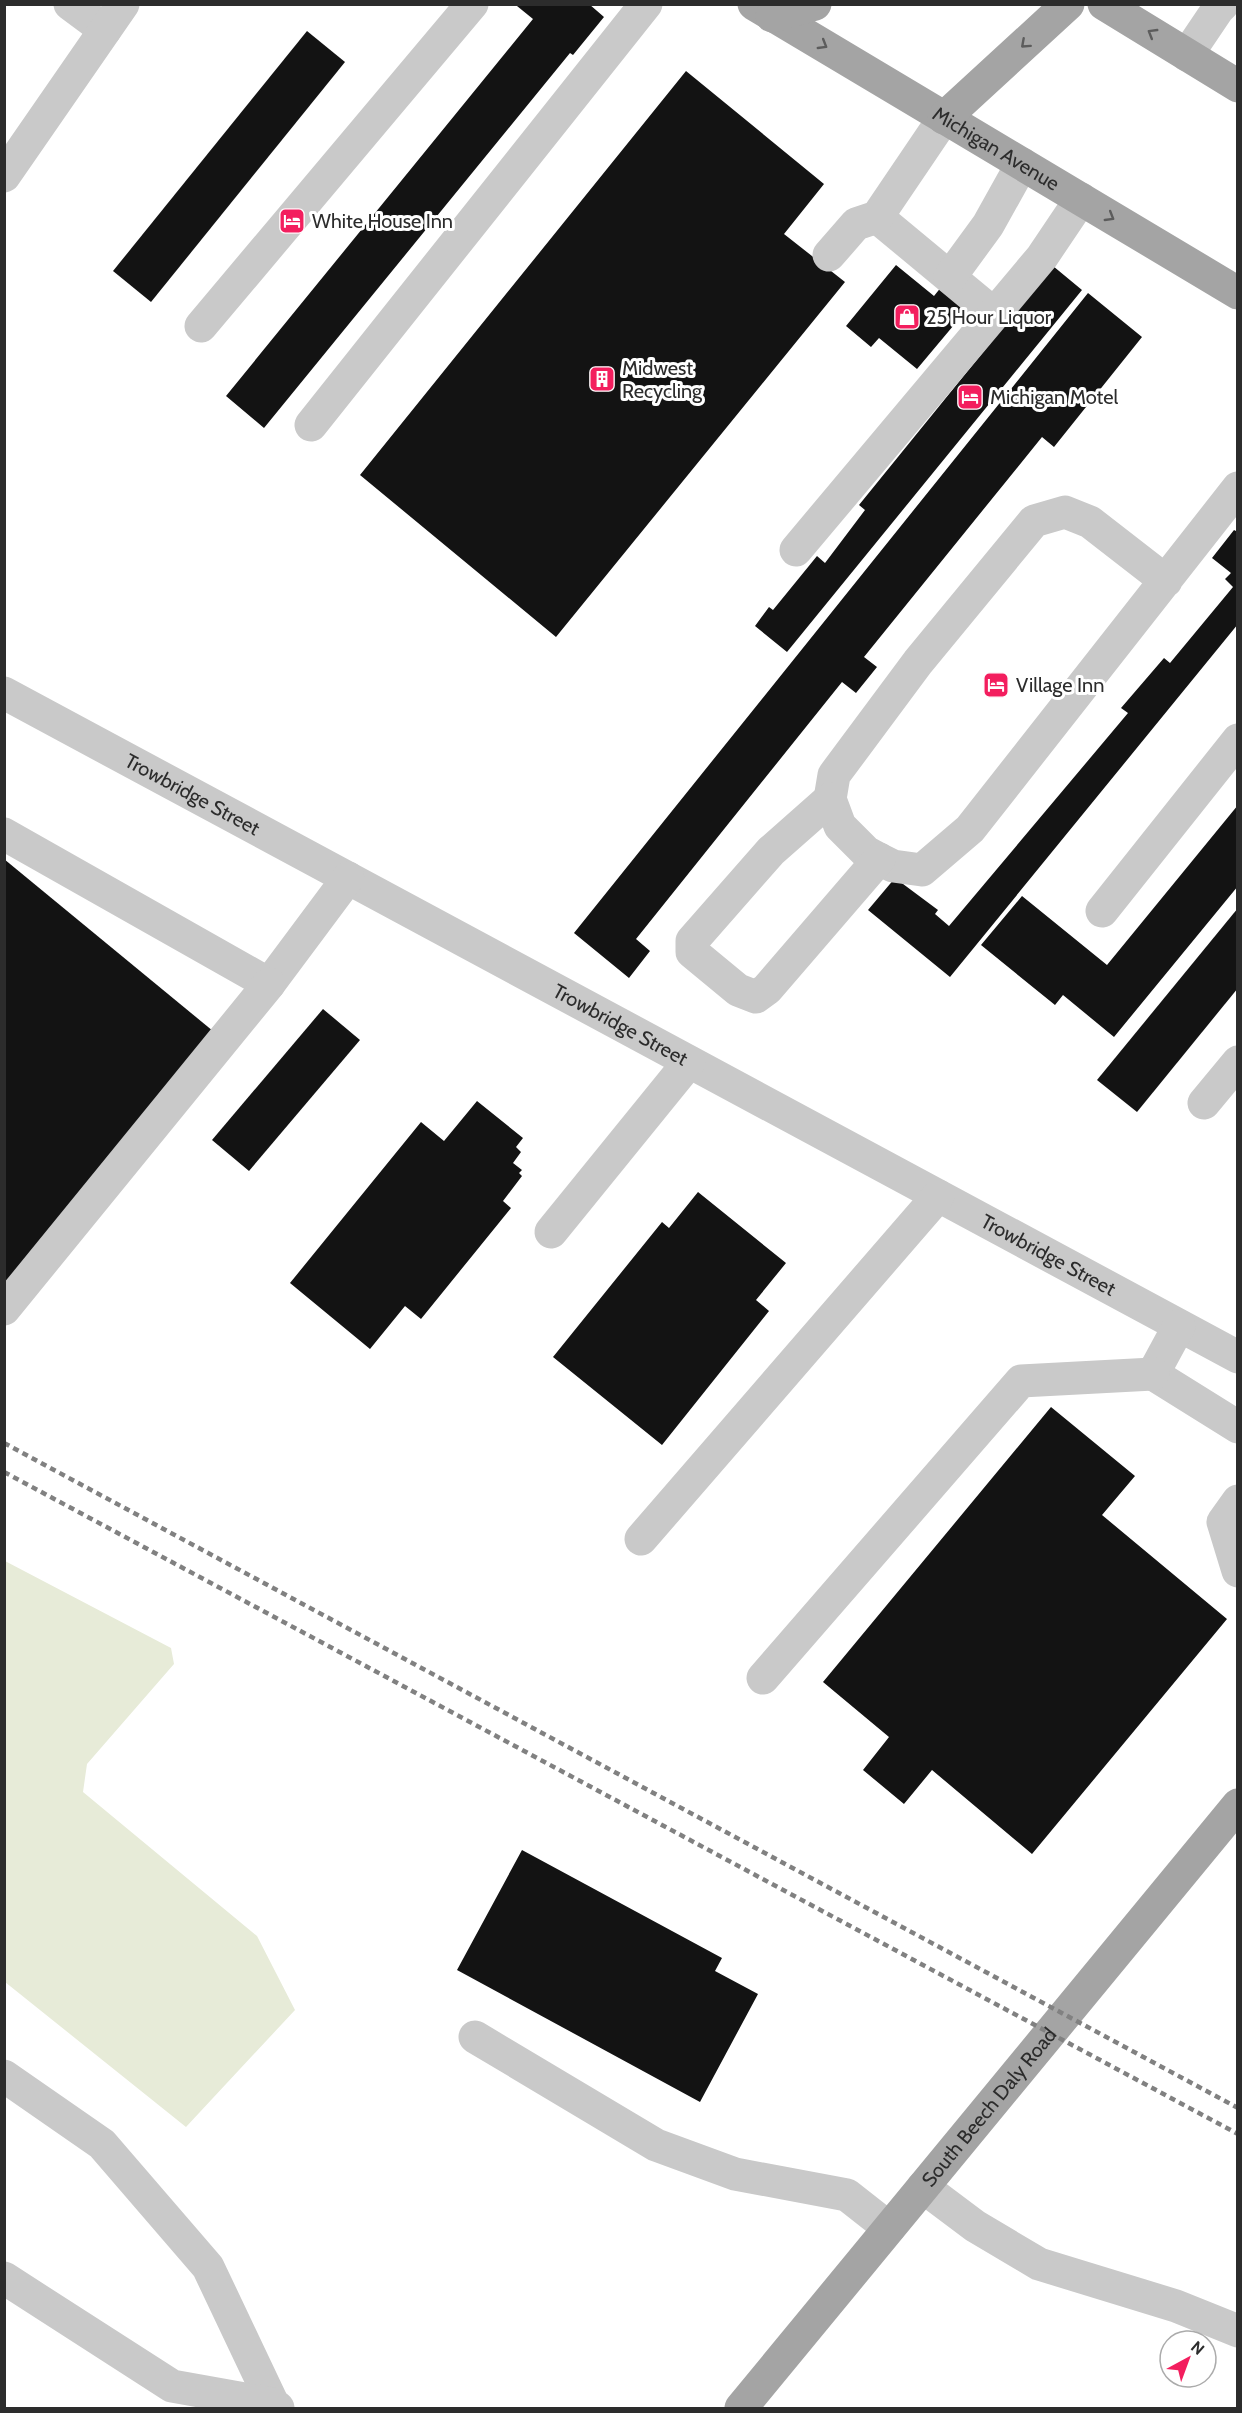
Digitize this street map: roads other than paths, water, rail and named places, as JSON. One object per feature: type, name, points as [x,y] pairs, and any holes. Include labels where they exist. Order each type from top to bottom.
[{"type":"main road","points":[[763,10],[815,4]]},
{"type":"main road","points":[[945,118],[1068,4]]},
{"type":"main road","points":[[1104,4],[1238,86]]},
{"type":"main road","name":"Michigan Avenue","points":[[763,10],[1238,293]]},
{"type":"main road","name":"South Beech Daly Road","points":[[741,2409],[1238,1804]]},
{"type":"street","points":[[4,176],[114,17],[70,4]]},
{"type":"street","points":[[201,326],[472,4]]},
{"type":"street","points":[[311,425],[646,4]]},
{"type":"street","points":[[1187,55],[1223,4]]},
{"type":"street","points":[[830,255],[856,224],[876,217],[945,118]]},
{"type":"street","points":[[950,277],[988,225],[1022,164]]},
{"type":"street","points":[[796,550],[1042,257],[1081,199]]},
{"type":"street","points":[[876,217],[994,314]]},
{"type":"street","points":[[1166,581],[1090,522],[1065,512],[1034,521],[918,662],[834,775],[830,799],[840,826],[866,852],[879,859],[893,866],[922,870],[970,829],[1166,581],[1238,488]]},
{"type":"street","name":"Trowbridge Street","points":[[6,698],[348,878],[1238,1357]]},
{"type":"street","points":[[1102,911],[1238,740]]},
{"type":"street","points":[[830,799],[771,850],[692,941],[692,952],[738,990],[756,997],[767,988],[879,859]]},
{"type":"street","points":[[4,834],[269,984]]},
{"type":"street","points":[[4,1309],[269,984],[348,878]]},
{"type":"street","points":[[551,1232],[689,1062]]},
{"type":"street","points":[[1204,1103],[1238,1062]]},
{"type":"street","points":[[641,1539],[938,1196]]},
{"type":"street","points":[[1153,1374],[1179,1326]]},
{"type":"street","points":[[764,1678],[1021,1381],[1153,1374],[1238,1427]]},
{"type":"street","points":[[1238,1502],[1223,1522],[1238,1571]]},
{"type":"street","points":[[476,2037],[656,2145],[735,2174],[847,2195],[889,2228]]},
{"type":"street","points":[[4,2076],[102,2144],[208,2267],[275,2406]]},
{"type":"street","points":[[923,2187],[975,2226],[1039,2264],[1176,2306],[1238,2331]]},
{"type":"street","points":[[4,2278],[172,2386],[275,2406]]},
{"type":"railway","points":[[4,1443],[1238,2108]]},
{"type":"railway","points":[[4,1472],[1238,2134]]},
{"type":"place","name":"White House Inn","points":[[292,221]]},
{"type":"place","name":"25 Hour Liquor","points":[[907,317]]},
{"type":"place","name":"Midwest Recycling","points":[[602,379]]},
{"type":"place","name":"Michigan Motel","points":[[970,397]]},
{"type":"place","name":"Village Inn","points":[[996,685]]}]
